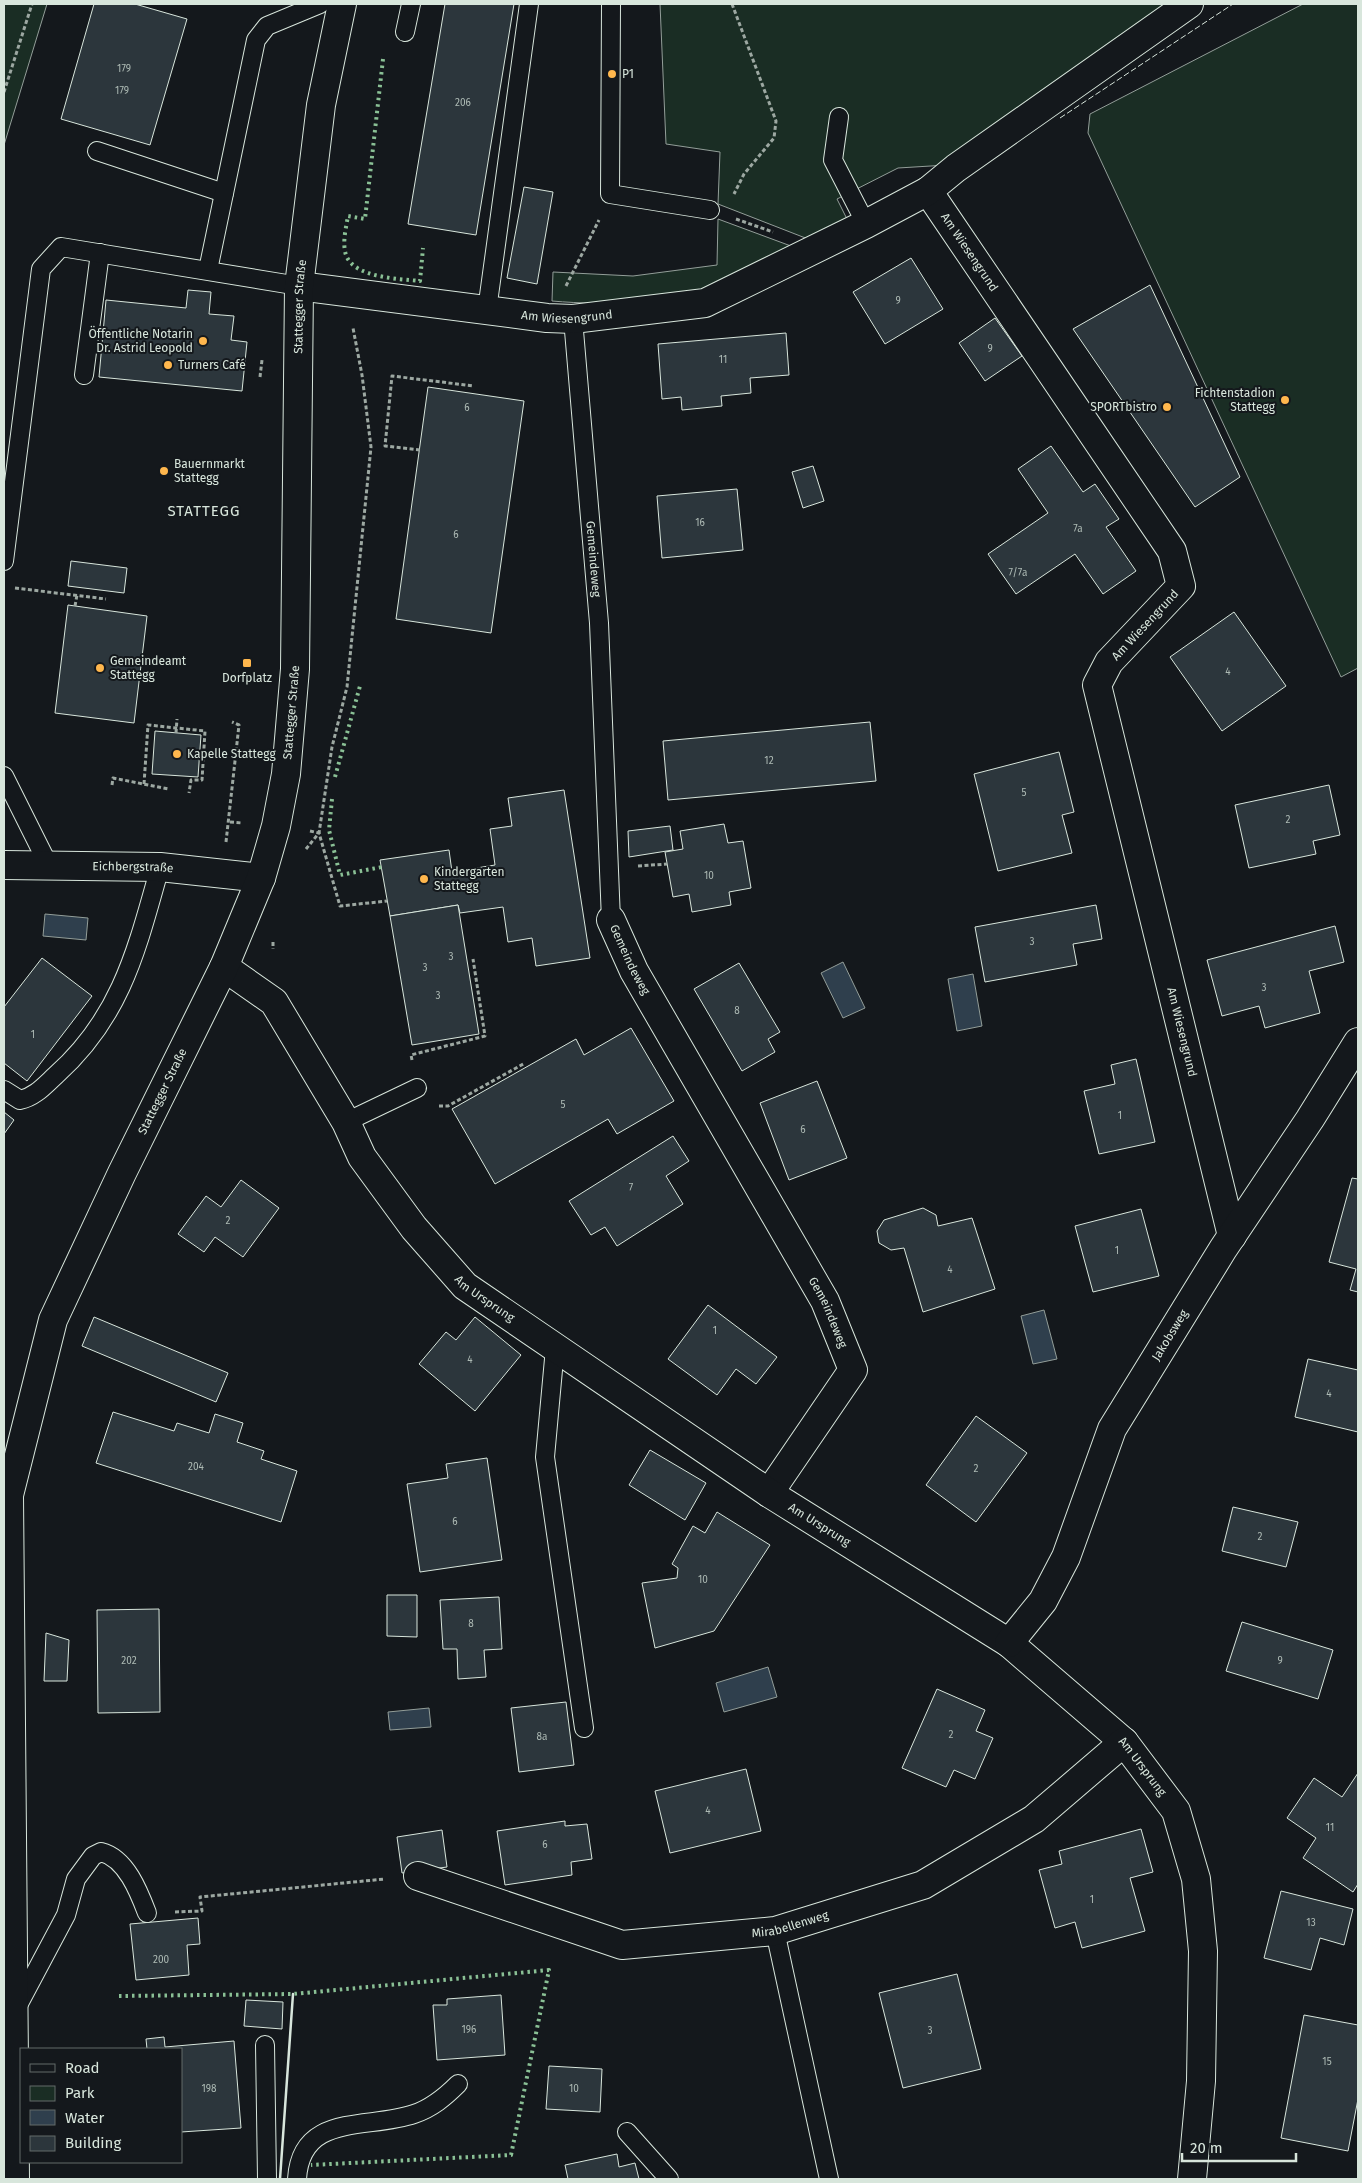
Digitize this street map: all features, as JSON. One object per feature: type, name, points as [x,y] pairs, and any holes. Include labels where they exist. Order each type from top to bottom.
[{"type":"street","name":"Stattegger Straße","points":[[15,2179],[9,1495],[53,1320],[122,1173],[224,967],[261,878],[276,826],[286,774],[295,669],[300,286],[321,105],[342,4]]},
{"type":"street","name":"Am Wiesengrund","points":[[300,286],[573,319],[705,303],[866,224],[928,191],[956,168],[1189,4]]},
{"type":"street","name":"Am Wiesengrund","points":[[928,191],[1172,551],[1181,586],[1109,662],[1097,685],[1232,1236]]},
{"type":"street","name":"Eichbergstraße","points":[[4,865],[48,864],[160,867],[261,878]]},
{"type":"street","name":"Gemeindeweg","points":[[611,920],[634,971],[825,1301],[853,1370],[769,1493]]},
{"type":"street","name":"Am Ursprung","points":[[224,967],[274,1002],[346,1122],[362,1157],[414,1228],[465,1286],[769,1493],[1009,1643],[1124,1742],[1176,1811],[1196,1879],[1202,1951],[1201,2081],[1192,2179]]},
{"type":"street","name":"Jakobsweg","points":[[1009,1643],[1042,1601],[1066,1557],[1112,1429],[1232,1236],[1310,1119],[1358,1042]]},
{"type":"street","name":"Mirabellenweg","points":[[418,1876],[622,1945],[775,1931],[922,1885],[1034,1819],[1124,1742]]},
{"type":"lane","points":[[208,270],[256,40],[267,26],[320,4]]},
{"type":"lane","points":[[405,32],[411,4]]},
{"type":"lane","points":[[487,310],[529,4]]},
{"type":"lane","points":[[611,4],[610,194],[717,212]]},
{"type":"lane","points":[[839,117],[834,160],[866,224]]},
{"type":"lane","points":[[97,151],[224,193]]},
{"type":"lane","points":[[4,561],[41,269],[61,247],[300,286]]},
{"type":"lane","points":[[84,375],[100,253]]},
{"type":"lane","name":"Gemeindeweg","points":[[573,319],[599,623],[611,920]]},
{"type":"lane","points":[[4,776],[48,864]]},
{"type":"lane","points":[[4,1090],[20,1100],[31,1098],[78,1055],[111,1009],[132,964],[160,867]]},
{"type":"lane","points":[[346,1122],[417,1088]]},
{"type":"lane","points":[[555,1348],[545,1458],[584,1728]]},
{"type":"lane","points":[[13,2014],[66,1915],[76,1880],[93,1856],[101,1852],[111,1854],[132,1880],[147,1914]]},
{"type":"lane","points":[[775,1931],[829,2179]]},
{"type":"lane","points":[[264,2045],[267,2179]]},
{"type":"lane","points":[[296,2179],[298,2166],[311,2140],[337,2127],[384,2121],[414,2114],[441,2101],[458,2084]]},
{"type":"lane","points":[[627,2132],[669,2179]]},
{"type":"path","points":[[4,92],[32,4]]},
{"type":"path","points":[[732,4],[753,65],[776,120],[774,138],[744,174],[717,212],[817,248]]},
{"type":"path","points":[[580,261],[610,194]]},
{"type":"path","points":[[342,291],[355,333],[370,447],[347,687],[332,746],[319,832],[340,906],[388,901]]},
{"type":"path","points":[[420,450],[385,446],[392,376],[474,386]]},
{"type":"path","points":[[13,588],[106,599]]},
{"type":"path","points":[[75,606],[77,595]]},
{"type":"path","points":[[176,733],[177,719]]},
{"type":"path","points":[[221,874],[230,822],[240,725],[232,722]]},
{"type":"path","points":[[144,784],[148,726],[205,731],[202,780],[191,780],[189,794]]},
{"type":"path","points":[[112,785],[113,778],[169,789]]},
{"type":"path","points":[[230,822],[319,832]]},
{"type":"path","points":[[304,850],[319,832]]},
{"type":"path","points":[[272,940],[273,949]]},
{"type":"path","points":[[473,959],[485,1036],[411,1054],[417,1088],[425,1107],[448,1106],[525,1063]]},
{"type":"path","points":[[147,1914],[202,1911],[200,1897],[418,1876]]},
{"type":"green space","points":[[4,4],[47,4],[4,145]]},
{"type":"green space","points":[[660,4],[1179,4],[947,165],[898,168],[837,199],[847,219],[808,239],[718,204],[720,152],[666,144]]},
{"type":"green space","name":"Fichtenstadion Stattegg","points":[[1303,4],[1358,4],[1358,668],[1341,677],[1088,133],[1090,114]]},
{"type":"green space","points":[[718,219],[799,249],[732,279],[681,295],[616,303],[552,301],[553,272],[633,276],[717,265]]},
{"type":"water","points":[[45,914],[88,918],[86,940],[43,936]]},
{"type":"water","points":[[843,962],[865,1008],[843,1018],[821,973]]},
{"type":"water","points":[[973,974],[982,1026],[957,1031],[948,979]]},
{"type":"water","points":[[1044,1310],[1057,1359],[1033,1364],[1021,1316]]},
{"type":"water","points":[[768,1667],[777,1697],[724,1712],[716,1683]]},
{"type":"water","points":[[429,1708],[431,1727],[390,1730],[388,1712]]},
{"type":"building","points":[[94,4],[135,4],[187,19],[150,145],[61,119]]},
{"type":"building","points":[[445,4],[514,4],[476,235],[408,224]]},
{"type":"building","points":[[524,187],[553,192],[537,284],[507,278]]},
{"type":"building","points":[[911,258],[943,309],[885,344],[853,292]]},
{"type":"building","name":"SPORTbistro","points":[[1150,285],[1240,477],[1195,507],[1073,329]]},
{"type":"building","points":[[188,290],[211,292],[209,314],[234,316],[231,340],[247,342],[242,391],[99,377],[106,300],[186,308]]},
{"type":"building","points":[[995,318],[1022,356],[985,381],[959,343]]},
{"type":"building","points":[[786,333],[789,375],[750,378],[751,393],[721,396],[722,406],[682,410],[681,397],[662,399],[658,344]]},
{"type":"building","points":[[428,387],[524,401],[491,633],[396,619]]},
{"type":"building","points":[[1051,446],[1083,492],[1095,484],[1119,519],[1106,527],[1136,571],[1103,594],[1075,554],[1016,594],[988,554],[1048,513],[1018,469]]},
{"type":"building","points":[[813,466],[824,501],[803,508],[792,472]]},
{"type":"building","points":[[737,489],[743,550],[662,558],[657,496]]},
{"type":"building","points":[[71,561],[127,568],[124,593],[68,586]]},
{"type":"building","name":"Gemeindeamt Stattegg","points":[[68,605],[147,616],[134,723],[55,713]]},
{"type":"building","points":[[1234,612],[1286,686],[1222,731],[1170,657]]},
{"type":"building","points":[[870,722],[876,781],[668,800],[663,741]]},
{"type":"building","name":"Kapelle Stattegg","points":[[155,731],[201,735],[198,777],[152,774]]},
{"type":"building","points":[[1059,752],[1074,812],[1062,815],[1072,853],[998,871],[974,774]]},
{"type":"building","points":[[1329,785],[1340,835],[1313,841],[1316,854],[1249,868],[1235,805]]},
{"type":"building","points":[[564,790],[590,958],[536,966],[532,938],[508,942],[503,907],[460,913],[458,905],[390,916],[380,860],[449,850],[452,872],[495,865],[490,829],[512,826],[508,798]]},
{"type":"building","points":[[724,824],[728,843],[743,841],[751,888],[729,892],[731,905],[692,912],[689,894],[673,897],[665,852],[683,849],[680,831]]},
{"type":"building","points":[[670,826],[673,850],[629,857],[628,831]]},
{"type":"building","points":[[458,905],[479,1034],[412,1045],[390,916]]},
{"type":"building","points":[[1096,905],[1102,939],[1073,944],[1077,965],[985,982],[975,927]]},
{"type":"building","points":[[1335,926],[1344,962],[1309,971],[1320,1013],[1265,1028],[1259,1006],[1222,1016],[1207,960]]},
{"type":"building","points":[[42,958],[92,996],[27,1081],[4,1063],[4,1007]]},
{"type":"building","points":[[739,963],[780,1032],[768,1039],[775,1052],[742,1071],[694,989]]},
{"type":"building","points":[[631,1028],[674,1101],[617,1134],[608,1119],[495,1184],[452,1109],[576,1039],[584,1055]]},
{"type":"building","points":[[1136,1059],[1155,1142],[1099,1154],[1084,1091],[1115,1084],[1111,1065]]},
{"type":"building","points":[[817,1081],[847,1158],[789,1180],[760,1103]]},
{"type":"building","points":[[4,1112],[14,1120],[4,1134]]},
{"type":"building","points":[[673,1136],[689,1161],[666,1176],[683,1204],[617,1246],[605,1227],[591,1235],[569,1201]]},
{"type":"building","points":[[1352,1178],[1358,1179],[1358,1292],[1350,1290],[1356,1269],[1329,1262]]},
{"type":"building","points":[[241,1180],[279,1208],[243,1257],[215,1237],[204,1252],[178,1234],[206,1196],[221,1207]]},
{"type":"building","points":[[923,1208],[936,1215],[938,1226],[972,1218],[995,1289],[923,1312],[904,1248],[891,1250],[879,1243],[877,1231],[884,1220]]},
{"type":"building","points":[[1141,1209],[1159,1276],[1093,1292],[1075,1226]]},
{"type":"building","points":[[708,1305],[777,1357],[756,1384],[736,1369],[717,1395],[668,1359]]},
{"type":"building","points":[[94,1317],[228,1373],[216,1402],[82,1346]]},
{"type":"building","points":[[475,1317],[521,1355],[475,1411],[419,1364],[446,1332],[456,1340]]},
{"type":"building","points":[[1308,1359],[1358,1370],[1358,1432],[1295,1417]]},
{"type":"building","points":[[113,1412],[174,1431],[177,1423],[209,1433],[215,1414],[243,1423],[237,1442],[264,1451],[261,1459],[297,1471],[281,1522],[96,1463]]},
{"type":"building","points":[[976,1416],[1027,1453],[976,1522],[926,1485]]},
{"type":"building","points":[[650,1450],[706,1483],[685,1520],[629,1485]]},
{"type":"building","points":[[487,1458],[502,1560],[420,1572],[407,1484],[448,1478],[446,1464]]},
{"type":"building","points":[[1233,1507],[1298,1522],[1286,1567],[1222,1551]]},
{"type":"building","points":[[717,1512],[770,1545],[714,1631],[655,1648],[642,1583],[677,1578],[678,1568],[672,1564],[693,1526],[705,1533]]},
{"type":"building","points":[[387,1595],[417,1595],[417,1637],[387,1636]]},
{"type":"building","points":[[499,1597],[502,1649],[484,1650],[486,1677],[458,1679],[457,1649],[443,1649],[440,1600]]},
{"type":"building","points":[[159,1609],[160,1712],[98,1713],[97,1610]]},
{"type":"building","points":[[1242,1622],[1333,1650],[1318,1699],[1226,1671]]},
{"type":"building","points":[[46,1633],[69,1640],[67,1681],[44,1681]]},
{"type":"building","points":[[937,1689],[985,1710],[976,1731],[993,1738],[975,1779],[954,1770],[946,1787],[902,1768]]},
{"type":"building","points":[[566,1702],[574,1765],[519,1772],[511,1708]]},
{"type":"building","points":[[746,1769],[761,1831],[670,1853],[655,1791]]},
{"type":"building","points":[[1358,1773],[1358,1884],[1353,1892],[1303,1858],[1316,1838],[1287,1818],[1314,1778],[1342,1797]]},
{"type":"building","points":[[565,1821],[565,1826],[587,1824],[592,1859],[571,1862],[572,1875],[505,1885],[497,1831]]},
{"type":"building","points":[[1141,1829],[1153,1872],[1130,1878],[1145,1931],[1082,1948],[1075,1922],[1055,1928],[1039,1870],[1062,1864],[1059,1851]]},
{"type":"building","points":[[442,1830],[447,1867],[402,1873],[397,1837]]},
{"type":"building","points":[[1281,1891],[1353,1909],[1344,1945],[1320,1938],[1311,1970],[1264,1958]]},
{"type":"building","points":[[198,1918],[200,1944],[187,1945],[189,1975],[136,1980],[130,1924]]},
{"type":"building","points":[[957,1974],[981,2069],[903,2088],[879,1993]]},
{"type":"building","points":[[501,1995],[505,2055],[437,2060],[433,2005],[447,2005],[447,1999]]},
{"type":"building","points":[[246,2000],[283,2002],[282,2029],[244,2026]]},
{"type":"building","points":[[1304,2015],[1358,2025],[1358,2099],[1348,2151],[1281,2138]]},
{"type":"building","points":[[164,2037],[165,2047],[234,2041],[241,2128],[182,2132],[182,2048],[147,2048],[146,2039]]},
{"type":"building","points":[[549,2066],[602,2069],[600,2112],[546,2109]]},
{"type":"building","points":[[617,2154],[619,2167],[635,2163],[639,2179],[568,2179],[565,2165]]},
{"type":"hedge","points":[[383,59],[365,219],[348,216],[344,246],[346,255],[351,263],[368,273],[390,278],[420,281],[423,248]]},
{"type":"hedge","points":[[335,777],[360,686]]},
{"type":"hedge","points":[[332,799],[329,830],[340,875],[382,867]]},
{"type":"hedge","points":[[119,1996],[293,1994],[549,1970],[511,2155],[311,2165]]},
{"type":"fence","points":[[1060,118],[1233,4]]},
{"type":"wall","points":[[280,2179],[293,1994]]},
{"type":"place","name":"P1","points":[[612,74]]},
{"type":"place","name":"Öffentliche Notarin Dr. Astrid Leopold","points":[[203,341]]},
{"type":"place","name":"Turners Café","points":[[168,365]]},
{"type":"place","name":"Fichtenstadion Stattegg","points":[[1285,400]]},
{"type":"place","name":"SPORTbistro","points":[[1167,407]]},
{"type":"place","name":"Bauernmarkt Stattegg","points":[[164,471]]},
{"type":"place","name":"Dorfplatz","points":[[247,663]]},
{"type":"place","name":"Gemeindeamt Stattegg","points":[[100,668]]},
{"type":"place","name":"Kapelle Stattegg","points":[[177,754]]},
{"type":"place","name":"Kindergarten Stattegg","points":[[424,879]]},
{"type":"district","name":"STATTEGG","points":[[204,511]]}]
